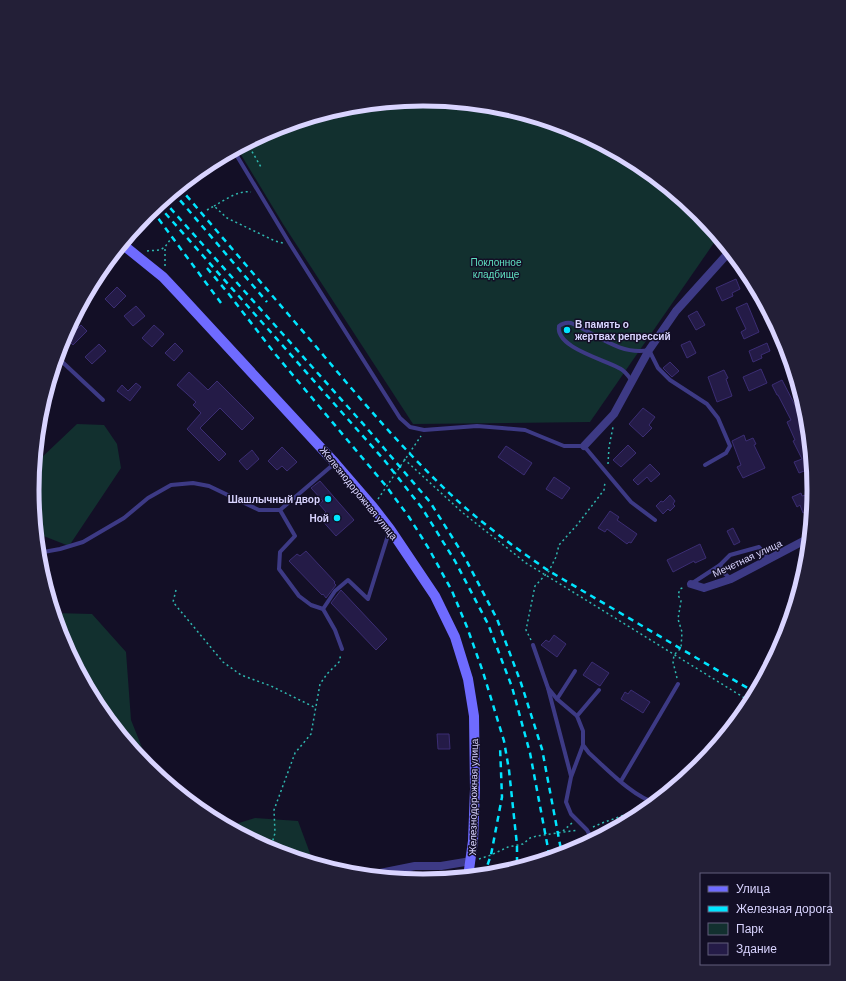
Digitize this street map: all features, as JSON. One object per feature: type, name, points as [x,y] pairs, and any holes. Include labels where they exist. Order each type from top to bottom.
[{"type":"street","name":"Железнодорожная улица","points":[[126,247],[163,277],[336,463],[390,529],[435,596],[455,637],[468,679],[474,716],[475,789],[473,840],[469,871]]},
{"type":"street","points":[[584,446],[614,414],[649,350],[676,312],[726,255]]},
{"type":"street","name":"Мечетная улица","points":[[691,584],[704,588],[731,579],[770,560],[804,541]]},
{"type":"street","points":[[384,872],[415,866],[441,866],[471,861]]},
{"type":"lane","points":[[237,155],[290,244],[400,418],[410,427],[424,430],[478,426],[525,430],[564,446],[584,446],[631,502],[655,520]]},
{"type":"lane","points":[[632,382],[622,370],[582,352],[567,343],[559,333],[559,326],[566,322],[571,323],[624,350],[635,352],[649,350],[658,368],[670,380],[707,404],[718,418],[730,446],[726,453],[705,465]]},
{"type":"lane","points":[[61,361],[103,400]]},
{"type":"lane","points":[[44,552],[83,542],[124,518],[148,498],[171,485],[192,483],[209,486],[259,510],[280,510],[336,463]]},
{"type":"lane","points":[[280,510],[295,536],[280,552],[279,568],[299,596],[311,605],[323,609],[335,630],[342,649]]},
{"type":"lane","points":[[323,609],[335,591],[348,580],[368,599],[390,529]]},
{"type":"lane","points":[[691,584],[720,565],[730,555],[759,547],[770,560]]},
{"type":"lane","points":[[720,565],[724,573],[731,579]]},
{"type":"lane","points":[[533,645],[548,688],[571,776]]},
{"type":"lane","points":[[557,699],[575,671]]},
{"type":"lane","points":[[622,781],[678,684]]},
{"type":"lane","points":[[548,688],[557,699],[577,716],[583,731],[583,745],[571,776],[566,802],[572,814],[587,830],[590,836]]},
{"type":"lane","points":[[577,716],[599,690]]},
{"type":"lane","points":[[583,745],[589,753],[635,793],[649,801]]},
{"type":"path","points":[[250,148],[262,167]]},
{"type":"path","points":[[207,210],[228,198],[245,191],[260,193]]},
{"type":"path","points":[[214,206],[228,218],[246,228],[275,241],[290,244]]},
{"type":"path","points":[[137,256],[145,252],[160,250],[170,240]]},
{"type":"path","points":[[163,277],[165,269],[164,247]]},
{"type":"path","points":[[533,645],[526,630],[535,586],[545,576],[556,557],[559,545],[577,525],[604,490],[609,448],[613,433],[614,414]]},
{"type":"path","points":[[373,507],[424,430]]},
{"type":"path","points":[[404,459],[463,513],[545,576],[746,699]]},
{"type":"path","points":[[678,684],[673,662],[674,655],[681,648],[682,632],[678,619],[681,601],[678,594],[680,589],[691,584]]},
{"type":"path","points":[[176,590],[173,602],[223,662],[241,675],[271,686],[316,708]]},
{"type":"path","points":[[272,843],[275,832],[274,810],[296,753],[311,734],[320,684],[326,674],[339,662],[342,649]]},
{"type":"path","points":[[471,861],[491,855],[508,847],[523,844],[530,838],[563,831],[587,830],[632,812]]},
{"type":"path","points":[[563,831],[572,823],[572,814]]},
{"type":"green space","name":"Поклонное кладбище","points":[[423,106],[448,107],[498,114],[546,127],[593,146],[636,171],[657,186],[695,219],[715,241],[590,422],[413,424],[283,224],[240,153],[276,136],[324,120],[373,110]]},
{"type":"green space","points":[[77,424],[104,425],[117,444],[121,468],[69,546],[42,535],[39,490],[41,459]]},
{"type":"green space","points":[[59,613],[92,614],[126,652],[131,720],[145,756],[118,724],[90,682],[68,637]]},
{"type":"green space","points":[[255,818],[298,821],[311,856],[300,854],[276,845],[234,825]]},
{"type":"building","points":[[736,279],[740,289],[732,293],[733,296],[722,301],[716,288]]},
{"type":"building","points":[[117,287],[126,296],[114,308],[105,299]]},
{"type":"building","points":[[747,303],[759,332],[744,339],[741,332],[746,329],[736,308]]},
{"type":"building","points":[[136,306],[145,316],[133,326],[124,316]]},
{"type":"building","points":[[697,311],[705,325],[696,330],[688,316]]},
{"type":"building","points":[[81,325],[87,331],[73,345],[69,341],[74,332]]},
{"type":"building","points":[[154,325],[164,334],[152,347],[142,338]]},
{"type":"building","points":[[690,341],[696,353],[687,358],[681,345]]},
{"type":"building","points":[[175,343],[183,351],[174,361],[165,353]]},
{"type":"building","points":[[767,343],[770,351],[761,355],[762,358],[753,362],[749,351]]},
{"type":"building","points":[[99,344],[106,351],[92,364],[85,357]]},
{"type":"building","points":[[670,362],[679,371],[672,377],[663,368]]},
{"type":"building","points":[[761,369],[767,383],[749,391],[743,377]]},
{"type":"building","points":[[724,370],[728,378],[726,379],[732,396],[717,402],[708,377]]},
{"type":"building","points":[[189,372],[208,390],[217,381],[254,418],[242,430],[220,408],[200,428],[226,454],[219,461],[187,429],[201,413],[193,405],[196,402],[177,385]]},
{"type":"building","points":[[782,380],[797,409],[796,410],[801,420],[806,470],[799,473],[794,462],[802,459],[793,441],[795,440],[787,422],[791,420],[772,385]]},
{"type":"building","points":[[136,383],[141,387],[130,401],[117,391],[122,385],[128,391]]},
{"type":"building","points":[[643,408],[655,417],[649,425],[652,428],[643,437],[629,424]]},
{"type":"building","points":[[744,435],[746,441],[753,438],[756,444],[754,445],[765,468],[743,478],[737,467],[741,465],[732,441]]},
{"type":"building","points":[[628,445],[636,453],[621,467],[613,460]]},
{"type":"building","points":[[506,446],[532,463],[524,475],[498,457]]},
{"type":"building","points":[[282,447],[297,462],[287,471],[282,466],[277,470],[268,461]]},
{"type":"building","points":[[252,450],[259,459],[247,470],[239,461]]},
{"type":"building","points":[[650,464],[660,474],[651,482],[647,477],[638,485],[633,480]]},
{"type":"building","points":[[554,477],[570,488],[562,499],[546,489]]},
{"type":"building","name":"Ной","points":[[320,481],[354,520],[336,536],[319,517],[326,512],[319,504],[323,501],[311,488]]},
{"type":"building","points":[[801,493],[802,496],[806,495],[806,511],[803,513],[800,505],[797,507],[792,497]]},
{"type":"building","points":[[670,495],[675,501],[673,504],[675,506],[670,511],[668,509],[663,514],[656,506]]},
{"type":"building","points":[[610,511],[619,517],[617,520],[637,534],[631,543],[629,542],[627,544],[607,529],[605,532],[598,528]]},
{"type":"building","points":[[733,528],[740,542],[734,545],[727,531]]},
{"type":"building","points":[[700,544],[706,558],[695,563],[694,561],[673,572],[667,560]]},
{"type":"building","points":[[306,551],[335,582],[334,583],[336,585],[326,598],[289,561],[297,554],[300,556]]},
{"type":"building","points":[[341,590],[387,639],[376,650],[331,603]]},
{"type":"building","points":[[554,635],[566,644],[557,657],[541,645],[546,640],[549,642]]},
{"type":"building","points":[[592,662],[609,673],[600,686],[583,675]]},
{"type":"building","points":[[631,690],[650,702],[643,713],[621,699],[625,692],[628,694]]},
{"type":"building","points":[[437,734],[449,734],[450,749],[438,749]]},
{"type":"railway","points":[[183,191],[388,430],[427,472],[469,511],[488,527],[549,571],[751,690]]},
{"type":"railway","points":[[177,196],[267,302]]},
{"type":"railway","points":[[167,205],[365,426],[430,502],[464,556],[497,619],[521,683],[542,749],[561,848]]},
{"type":"railway","points":[[162,209],[385,461],[422,508],[455,561],[488,624],[512,687],[530,753],[549,853]]},
{"type":"railway","points":[[156,215],[221,303]]},
{"type":"railway","points":[[207,268],[276,355],[386,486],[409,517],[429,549],[452,591],[483,672],[504,741],[509,770],[517,845],[517,862]]},
{"type":"railway","points":[[486,869],[491,855],[502,797],[500,746]]},
{"type":"place","name":"В память о жертвах репрессий","points":[[567,330]]},
{"type":"place","name":"Шашлычный двор","points":[[328,499]]},
{"type":"place","name":"Ной","points":[[337,518]]}]
